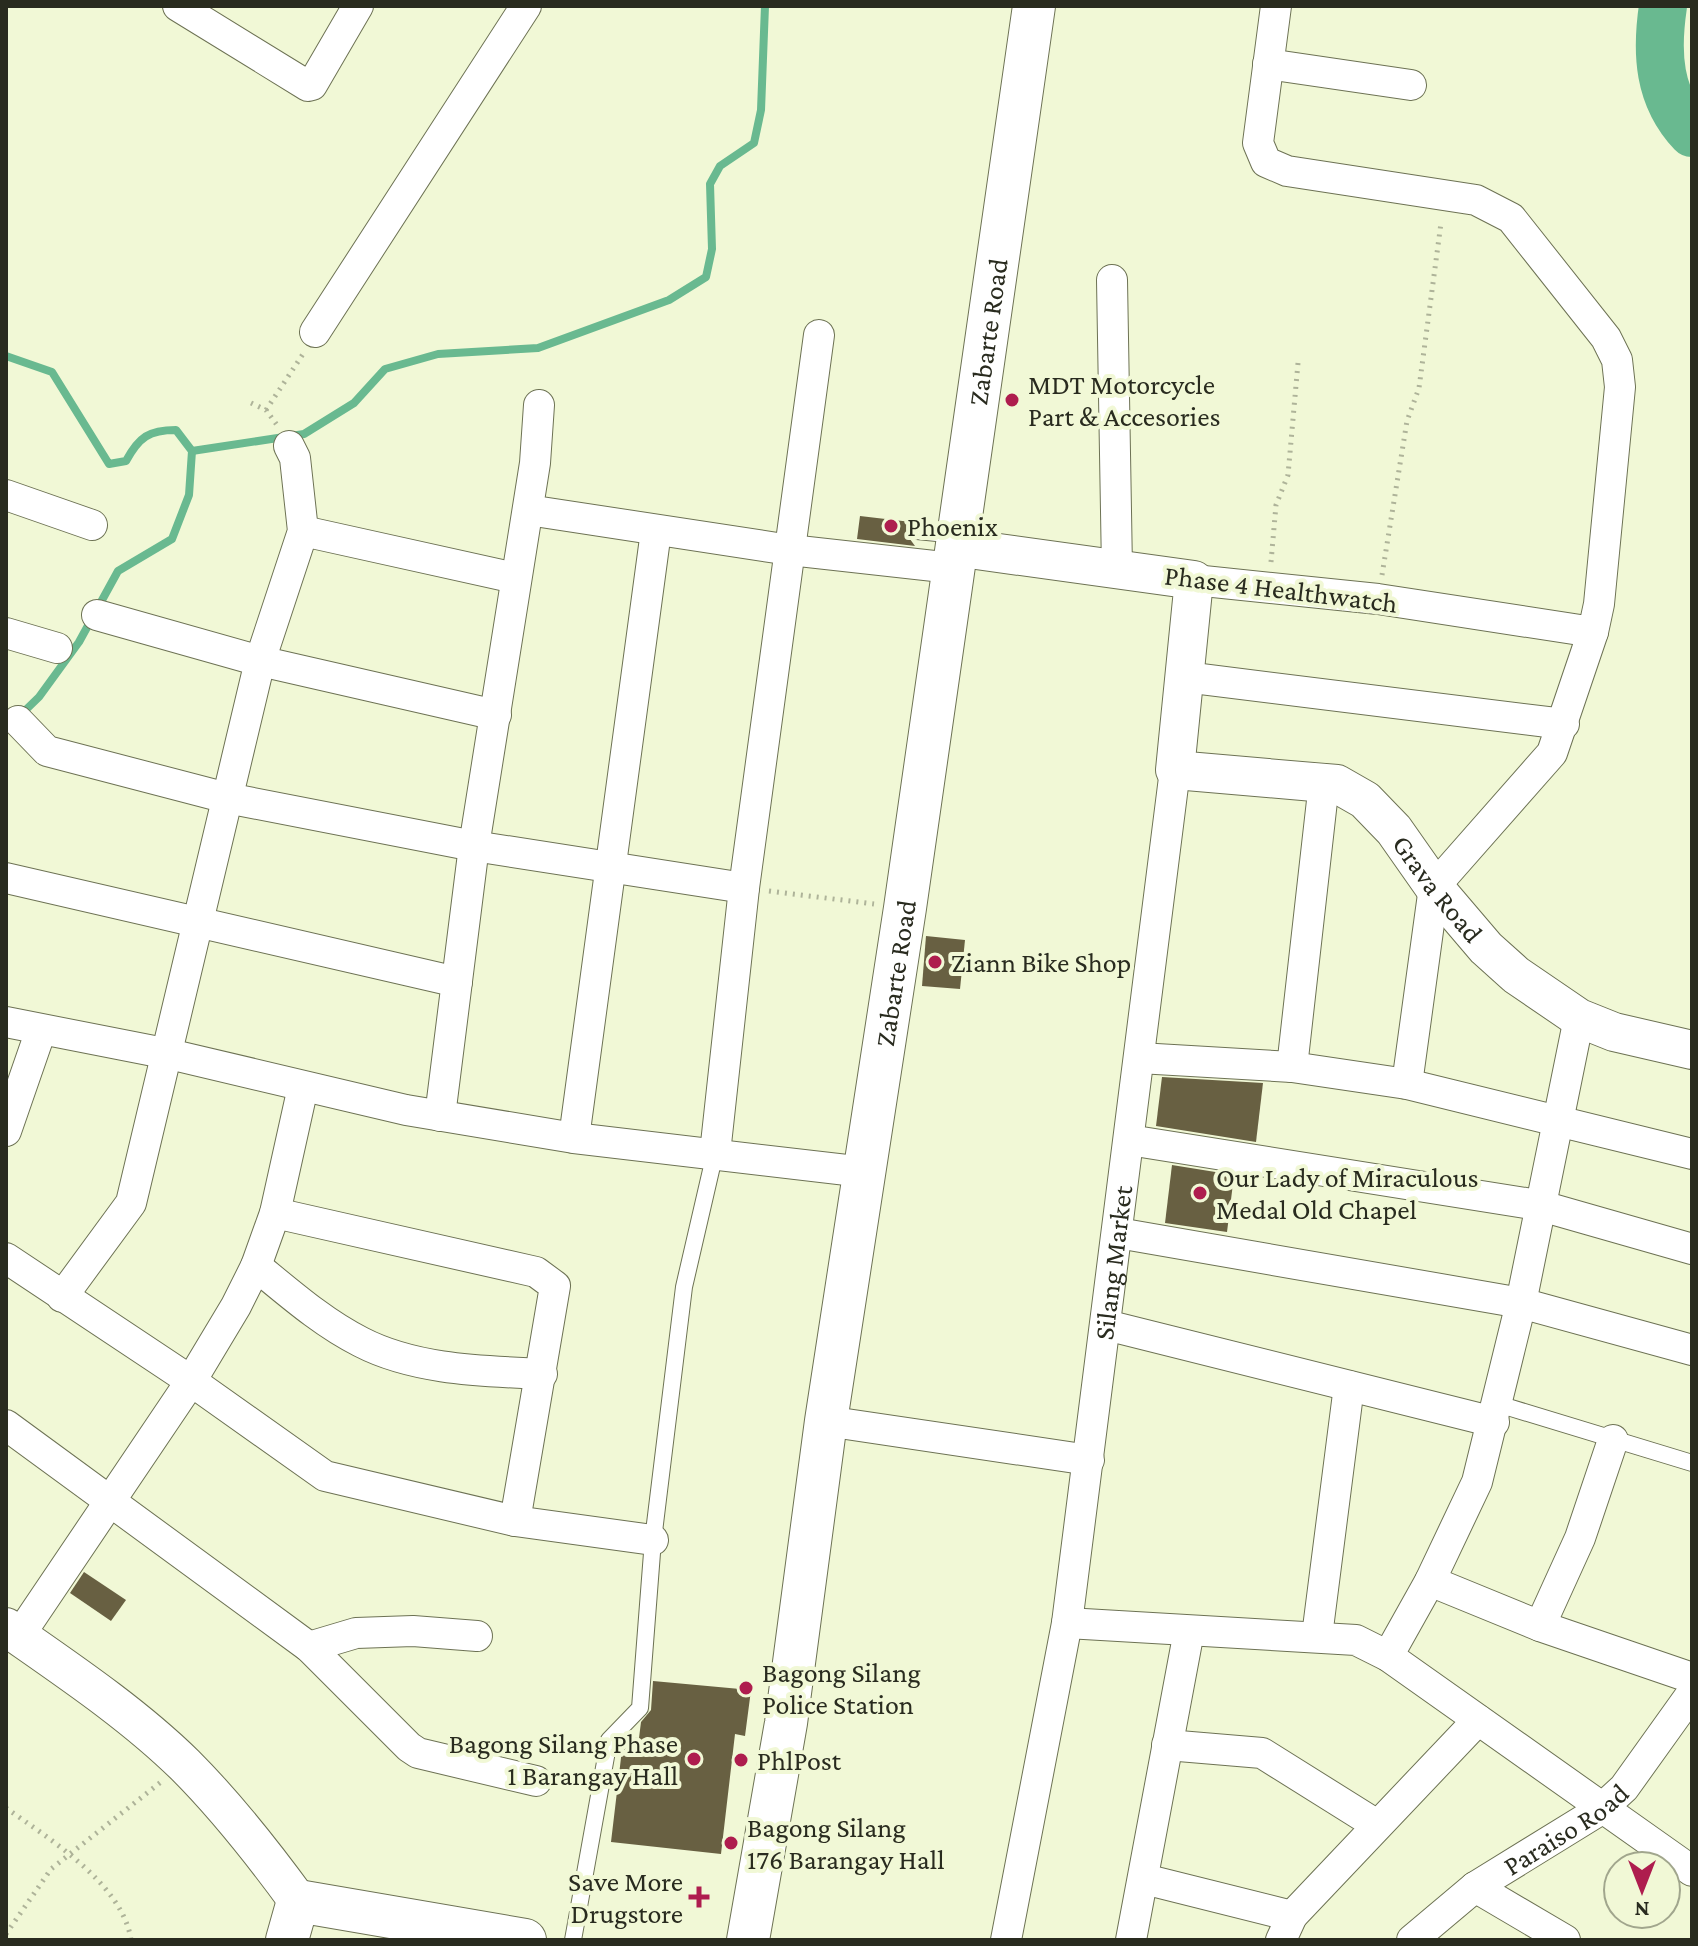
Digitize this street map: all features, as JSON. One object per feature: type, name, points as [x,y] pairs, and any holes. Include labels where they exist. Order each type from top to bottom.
[{"type":"main road","name":"Zabarte Road","points":[[748,1940],[786,1723],[826,1421],[905,908],[945,545],[1034,6]]},
{"type":"main road","points":[[293,1920],[525,1940]]},
{"type":"street","points":[[178,6],[308,86],[312,85],[358,6]]},
{"type":"street","points":[[315,332],[526,6]]},
{"type":"street","points":[[1276,6],[1258,143],[1266,162],[1287,171],[1476,200],[1511,218],[1606,338],[1617,360],[1620,387],[1594,625],[1558,742],[1545,763],[1434,887],[1407,1084]]},
{"type":"street","points":[[1268,64],[1411,85]]},
{"type":"street","points":[[1112,280],[1117,569]]},
{"type":"street","points":[[715,1153],[744,888],[819,335]]},
{"type":"street","points":[[440,1116],[474,846],[528,510],[539,405]]},
{"type":"street","points":[[62,1297],[131,1203],[169,1054],[196,925],[260,661],[303,531],[295,458],[286,439]]},
{"type":"street","points":[[6,495],[92,525]]},
{"type":"street","points":[[528,510],[790,550],[879,551],[945,545]]},
{"type":"street","points":[[303,531],[515,578]]},
{"type":"street","points":[[574,1138],[656,531]]},
{"type":"street","name":"Phase 4 Healthwatch","points":[[945,545],[1194,580],[1594,625]]},
{"type":"street","name":"Silang Market","points":[[1006,1940],[1067,1623],[1175,770],[1194,580]]},
{"type":"street","points":[[97,615],[260,661],[496,715]]},
{"type":"street","points":[[6,633],[57,648]]},
{"type":"street","points":[[1185,677],[1564,724]]},
{"type":"street","points":[[18,721],[47,751],[227,798],[474,846],[744,888]]},
{"type":"street","name":"Grava Road","points":[[1175,770],[1337,784],[1365,800],[1394,830],[1434,887],[1506,966],[1579,1018],[1614,1032],[1692,1050]]},
{"type":"street","points":[[1292,1067],[1324,783]]},
{"type":"street","points":[[6,878],[196,925],[457,982]]},
{"type":"street","points":[[1388,1656],[1430,1581],[1477,1482],[1521,1303],[1538,1205],[1579,1018]]},
{"type":"street","points":[[6,1022],[169,1054],[440,1116],[574,1138],[864,1172]]},
{"type":"street","points":[[6,1131],[41,1030]]},
{"type":"street","points":[[1139,1058],[1292,1067],[1407,1084],[1692,1154]]},
{"type":"street","points":[[293,1920],[236,1820],[183,1763],[135,1722],[12,1631],[191,1381],[256,1266],[275,1213],[303,1087]]},
{"type":"street","points":[[1129,1140],[1538,1205],[1692,1249]]},
{"type":"street","points":[[275,1213],[536,1272],[555,1286],[515,1521]]},
{"type":"street","points":[[1118,1233],[1521,1303],[1692,1350]]},
{"type":"street","points":[[6,1258],[191,1381],[325,1476],[515,1521],[653,1540]]},
{"type":"street","points":[[256,1266],[328,1322],[361,1343],[395,1356],[481,1370],[542,1374]]},
{"type":"street","points":[[1106,1325],[1349,1386],[1496,1413]]},
{"type":"street","points":[[1317,1636],[1349,1386]]},
{"type":"street","points":[[826,1421],[1089,1460]]},
{"type":"street","points":[[6,1425],[309,1647],[388,1728],[418,1753],[536,1781]]},
{"type":"street","points":[[1540,1626],[1580,1538],[1613,1440]]},
{"type":"street","points":[[1430,1581],[1540,1626],[1692,1678]]},
{"type":"street","points":[[1067,1623],[1356,1640],[1388,1656],[1600,1810],[1692,1871]]},
{"type":"street","points":[[309,1647],[356,1633],[413,1631],[477,1636]]},
{"type":"street","points":[[1131,1940],[1189,1631]]},
{"type":"street","name":"Paraiso Road","points":[[1412,1940],[1475,1887],[1600,1810],[1624,1788],[1687,1707]]},
{"type":"street","points":[[1144,1879],[1287,1928],[1377,1825],[1478,1720]]},
{"type":"street","points":[[1167,1745],[1262,1753],[1377,1825]]},
{"type":"street","points":[[1475,1887],[1565,1940]]},
{"type":"lane","points":[[573,1940],[609,1740],[640,1708],[653,1540],[684,1287],[715,1153]]},
{"type":"lane","points":[[1496,1413],[1613,1440],[1692,1463]]},
{"type":"path","points":[[1378,599],[1407,421],[1419,388],[1445,194]]},
{"type":"path","points":[[266,410],[291,376],[315,332]]},
{"type":"path","points":[[1269,587],[1276,505],[1288,475],[1298,363]]},
{"type":"path","points":[[251,403],[266,410],[286,439]]},
{"type":"path","points":[[744,888],[905,908]]},
{"type":"path","points":[[6,1934],[51,1869],[68,1852],[118,1817],[183,1763]]},
{"type":"path","points":[[6,1808],[68,1852],[110,1896],[129,1930],[131,1940]]},
{"type":"building","points":[[860,516],[911,522],[907,535],[915,546],[857,539]]},
{"type":"building","points":[[926,936],[965,940],[960,989],[922,986]]},
{"type":"building","points":[[1162,1077],[1263,1083],[1256,1142],[1156,1126]]},
{"type":"building","name":"Our Lady of Miraculous Medal Old Chapel","points":[[1172,1165],[1234,1175],[1227,1232],[1165,1223]]},
{"type":"building","points":[[84,1572],[126,1600],[111,1621],[70,1593]]},
{"type":"building","points":[[653,1681],[751,1690],[745,1736],[735,1734],[721,1854],[611,1842],[623,1741],[628,1737],[639,1738],[641,1722],[651,1710]]},
{"type":"waterway","points":[[192,451],[304,434],[354,403],[385,369],[438,354],[538,348],[669,300],[706,277],[712,249],[710,184],[720,166],[754,143],[761,110],[765,6]]},
{"type":"waterway","points":[[1663,6],[1660,41],[1662,74],[1672,105],[1692,133]]},
{"type":"waterway","points":[[6,356],[52,372],[109,464],[126,461],[140,441],[159,431],[176,430],[192,451],[189,495],[172,539],[118,571],[79,642],[39,697],[6,729]]},
{"type":"place","name":"MDT Motorcycle Part & Accesories","points":[[1012,400]]},
{"type":"place","name":"Phoenix","points":[[891,526]]},
{"type":"place","name":"Ziann Bike Shop","points":[[935,962]]},
{"type":"place","name":"Our Lady of Miraculous Medal Old Chapel","points":[[1200,1193]]},
{"type":"place","name":"Bagong Silang Police Station","points":[[746,1688]]},
{"type":"place","name":"Bagong Silang Phase 1 Barangay Hall","points":[[694,1759]]},
{"type":"place","name":"PhlPost","points":[[741,1760]]},
{"type":"place","name":"Bagong Silang 176 Barangay Hall","points":[[731,1843]]},
{"type":"place","name":"Save More Drugstore","points":[[699,1897]]}]
